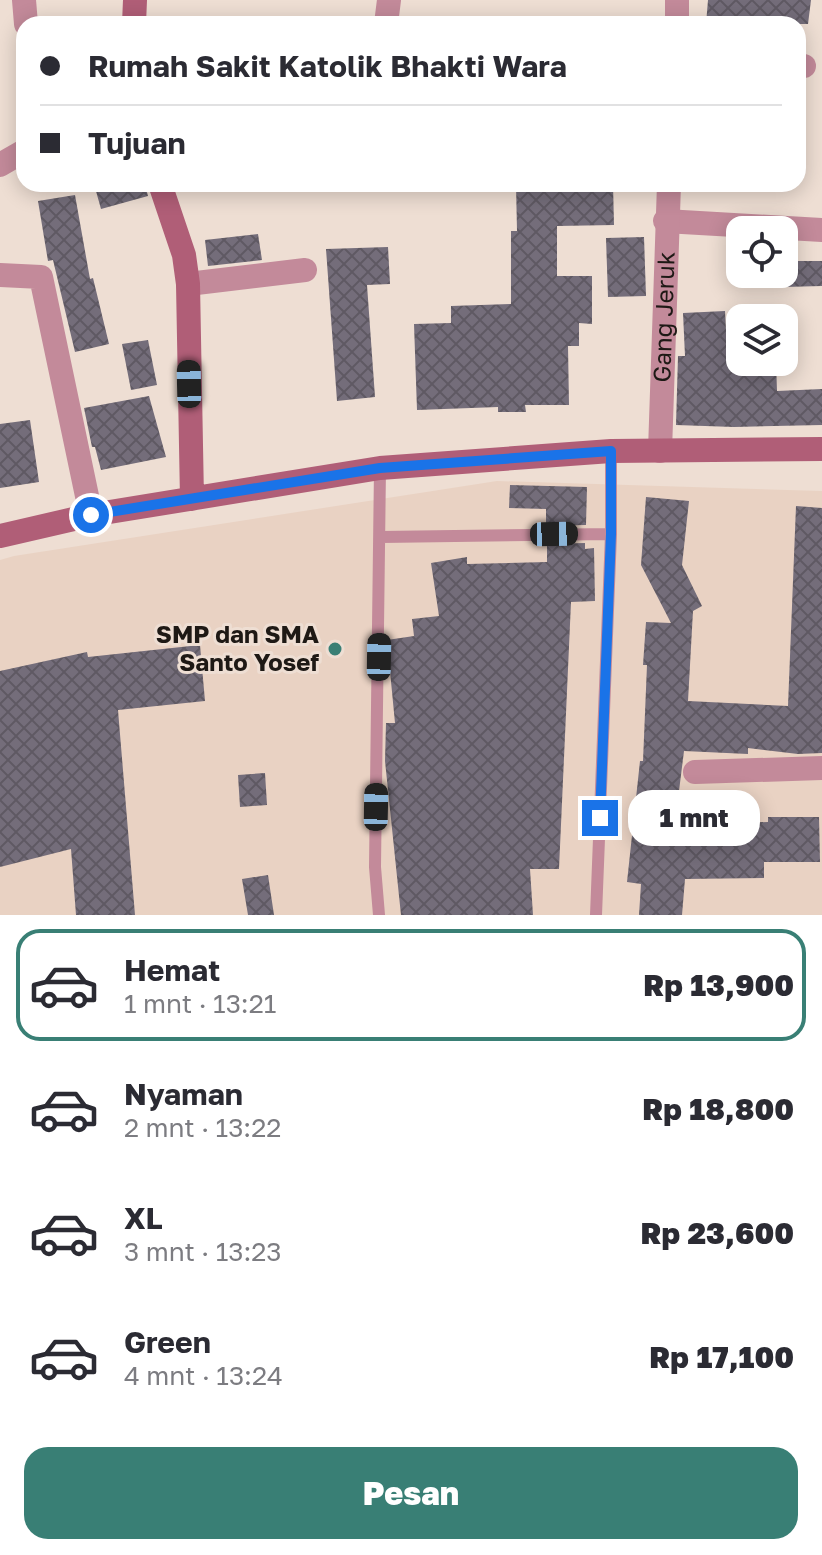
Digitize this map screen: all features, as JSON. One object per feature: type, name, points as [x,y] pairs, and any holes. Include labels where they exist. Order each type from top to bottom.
[{"type":"main road","points":[[163,192],[184,255],[188,284],[192,499]]},
{"type":"main road","points":[[0,536],[91,515],[380,468],[611,451],[822,449]]},
{"type":"street","name":"Gang Jeruk","points":[[660,451],[668,192]]},
{"type":"street","points":[[665,221],[822,230]]},
{"type":"street","points":[[188,284],[305,270]]},
{"type":"street","points":[[0,275],[41,277],[91,515]]},
{"type":"street","points":[[695,772],[822,768]]},
{"type":"lane","points":[[596,915],[611,534],[611,451]]},
{"type":"lane","points":[[379,915],[375,867],[380,468]]},
{"type":"lane","points":[[381,537],[611,534]]},
{"type":"shaded area","name":"SMP dan SMA Santo Yosef","points":[[497,481],[822,491],[822,915],[0,915],[0,560]]},
{"type":"building","points":[[708,0],[811,0],[808,24],[806,16],[707,16]]},
{"type":"building","points":[[96,192],[147,192],[148,196],[101,209]]},
{"type":"building","points":[[516,192],[613,192],[614,225],[557,226],[557,276],[592,276],[592,324],[579,323],[579,346],[568,346],[569,405],[525,405],[526,412],[498,412],[498,407],[417,410],[414,324],[451,323],[451,306],[511,304],[511,231],[517,231]]},
{"type":"building","points":[[75,195],[90,279],[93,278],[109,344],[75,352],[53,260],[48,261],[38,201]]},
{"type":"building","points":[[258,234],[262,260],[208,266],[205,240]]},
{"type":"building","points":[[644,237],[646,296],[608,297],[606,238]]},
{"type":"building","points":[[388,247],[390,284],[367,285],[375,397],[337,401],[326,249]]},
{"type":"building","points":[[798,261],[822,261],[822,286],[798,287]]},
{"type":"building","points":[[725,311],[726,376],[776,376],[777,391],[822,389],[822,425],[676,425],[678,356],[685,356],[683,313]]},
{"type":"building","points":[[148,340],[157,385],[131,390],[122,344]]},
{"type":"building","points":[[149,396],[166,457],[101,470],[95,447],[92,447],[84,408]]},
{"type":"building","points":[[30,420],[39,482],[0,488],[0,424]]},
{"type":"building","points":[[510,485],[587,487],[586,525],[546,526],[546,509],[509,508]]},
{"type":"building","points":[[646,497],[689,501],[682,565],[702,606],[693,611],[688,701],[788,706],[796,506],[822,508],[822,753],[798,754],[748,748],[748,754],[684,751],[677,807],[720,806],[720,823],[768,822],[768,817],[819,817],[820,862],[764,862],[764,878],[685,879],[682,915],[639,915],[641,884],[627,882],[640,761],[643,761],[646,622],[671,623],[641,565]]},
{"type":"building","points":[[585,543],[585,549],[594,548],[595,601],[571,602],[559,869],[530,869],[533,915],[401,915],[385,761],[386,723],[395,723],[387,640],[414,636],[412,619],[439,616],[431,563],[467,557],[467,564],[547,562],[547,544]]},
{"type":"building","points":[[200,645],[205,701],[118,710],[135,915],[76,915],[71,849],[0,867],[0,671],[87,652],[88,657]]},
{"type":"building","points":[[265,773],[267,805],[240,807],[238,775]]},
{"type":"building","points":[[268,875],[274,915],[248,915],[242,879]]},
{"type":"place","name":"SMP dan SMA Santo Yosef","points":[[335,649]]},
{"type":"route","points":[[91,515],[380,468],[611,451],[611,534],[600,818]]}]
